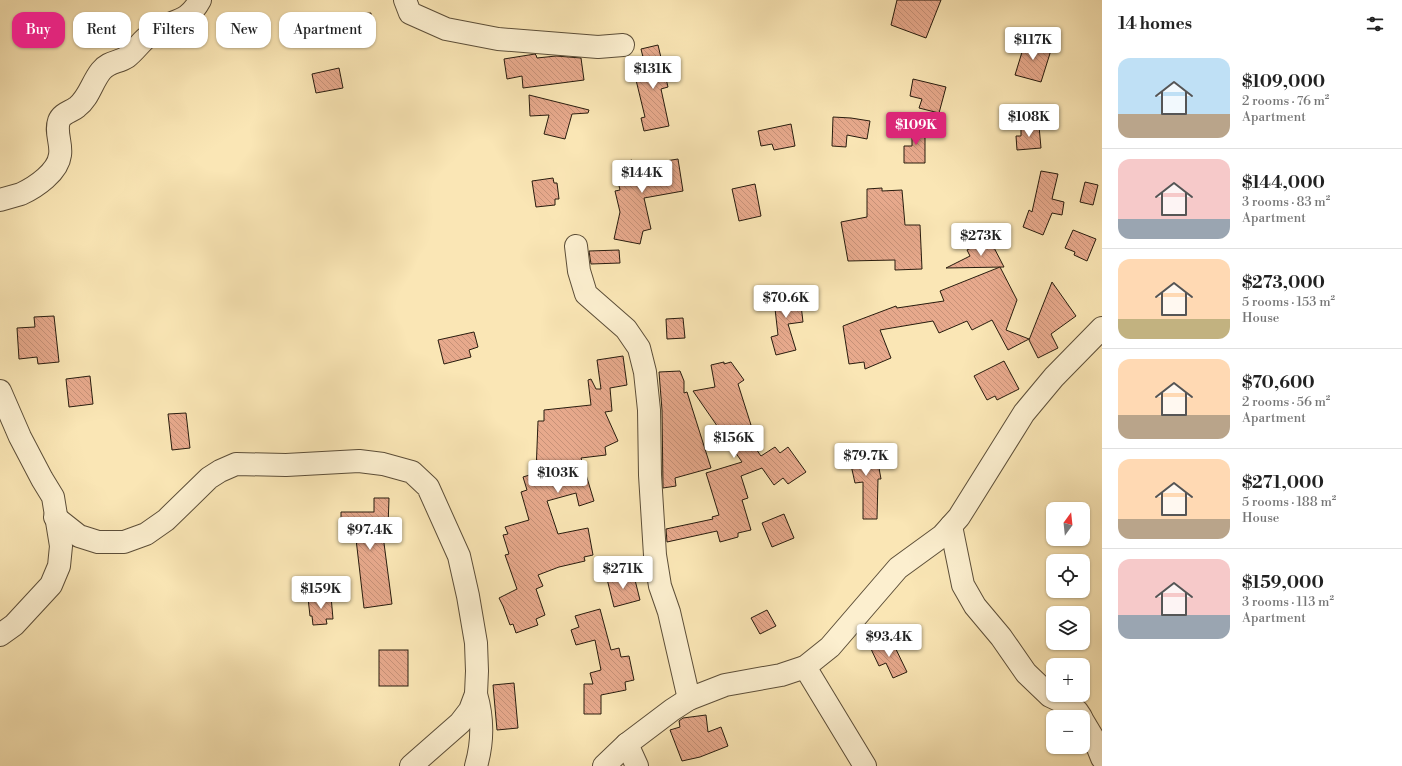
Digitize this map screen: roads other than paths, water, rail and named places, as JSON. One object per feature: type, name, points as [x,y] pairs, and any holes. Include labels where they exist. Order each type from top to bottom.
[{"type":"street","points":[[0,200],[21,194],[47,178],[55,169],[60,155],[58,128],[62,115],[78,106],[88,94],[101,71],[110,63],[126,58],[156,31],[188,16],[200,0]]},
{"type":"street","points":[[405,0],[410,13],[446,29],[498,39],[598,47],[623,45]]},
{"type":"street","points":[[576,246],[579,272],[586,294],[626,329],[639,348],[645,372],[649,410],[650,475],[654,555],[660,586],[669,612],[689,699]]},
{"type":"street","points":[[604,766],[627,744],[689,699],[725,685],[781,675],[805,667],[830,647],[898,568],[942,536],[959,517],[1024,413],[1054,377],[1102,328]]},
{"type":"street","points":[[0,391],[20,437],[53,497],[55,517],[61,546],[59,566],[51,585],[14,625],[0,636]]},
{"type":"street","points":[[55,517],[79,536],[98,542],[124,542],[146,534],[166,520],[209,478],[220,470],[236,464],[286,465],[359,461],[384,464],[412,472],[428,487],[459,556],[468,596],[476,643],[476,694],[480,711],[482,734],[476,766]]},
{"type":"street","points":[[951,526],[963,585],[975,606],[1001,637],[1026,673],[1050,696],[1069,704],[1076,710]]},
{"type":"street","points":[[805,667],[865,766]]},
{"type":"street","points":[[411,766],[460,723],[470,710],[476,694]]},
{"type":"street","points":[[1090,733],[1102,758]]},
{"type":"street","points":[[627,744],[637,766]]}]
